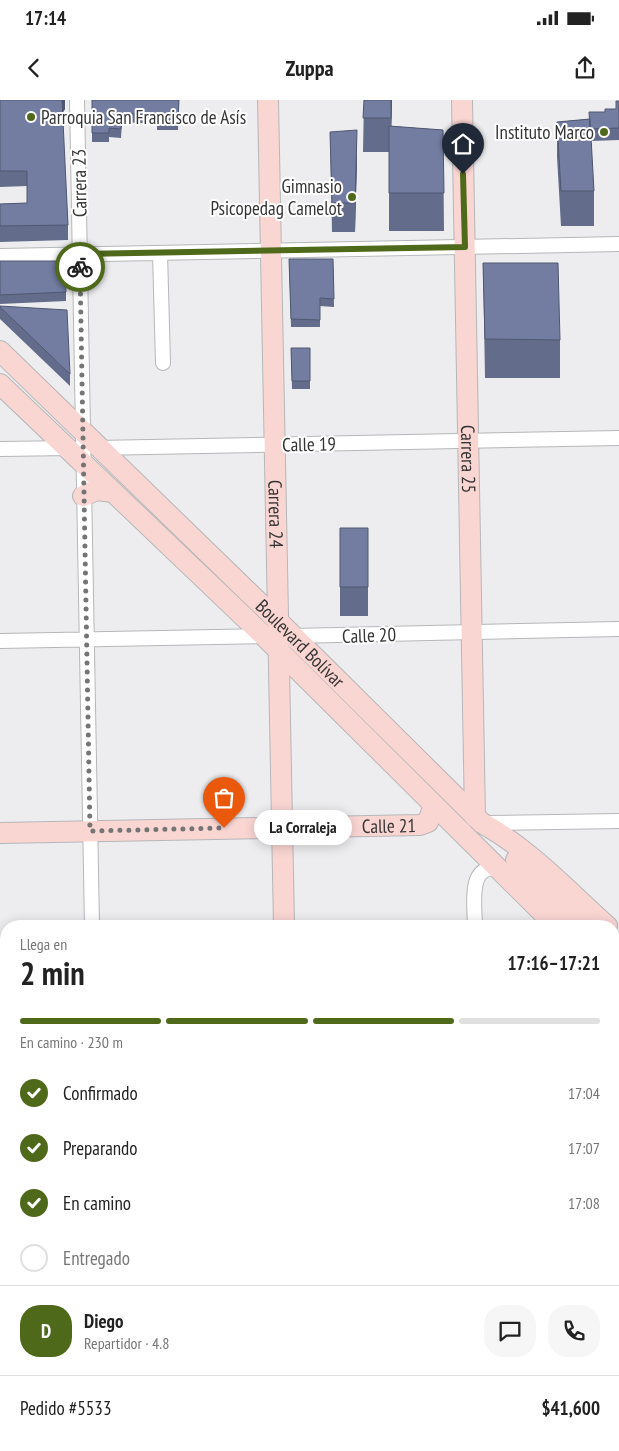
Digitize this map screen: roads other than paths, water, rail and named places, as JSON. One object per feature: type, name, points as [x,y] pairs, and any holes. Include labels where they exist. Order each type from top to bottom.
[{"type":"street","name":"Carrera 23","points":[[77,100],[92,920]]},
{"type":"street","name":"Carrera 24","points":[[268,100],[284,920]]},
{"type":"street","name":"Carrera 25","points":[[462,100],[472,632],[479,820]]},
{"type":"street","points":[[0,256],[619,244]]},
{"type":"street","points":[[160,253],[163,364]]},
{"type":"street","name":"Boulevard Bolívar","points":[[0,351],[84,448],[278,636],[434,805],[550,920]]},
{"type":"street","name":"Boulevard Bolívar","points":[[0,384],[84,448],[113,492],[278,636],[479,820],[504,836],[599,920]]},
{"type":"street","name":"Calle 19","points":[[0,449],[619,438]]},
{"type":"street","points":[[84,496],[97,490],[113,492]]},
{"type":"street","name":"Calle 20","points":[[0,641],[619,629]]},
{"type":"street","name":"Calle 21","points":[[0,833],[420,825],[428,822],[434,805]]},
{"type":"street","points":[[479,820],[619,821]]},
{"type":"street","points":[[479,820],[575,920]]},
{"type":"street","points":[[475,920],[474,889],[478,877],[485,869],[497,868]]},
{"type":"place","name":"Parroquia San Francisco de Asís","points":[[31,117]]},
{"type":"place","name":"Instituto Marco","points":[[604,132]]},
{"type":"place","name":"Gimnasio Psicopedag Camelot","points":[[352,197]]},
{"type":"place","name":"La Corraleja","points":[[224,828]]}]
